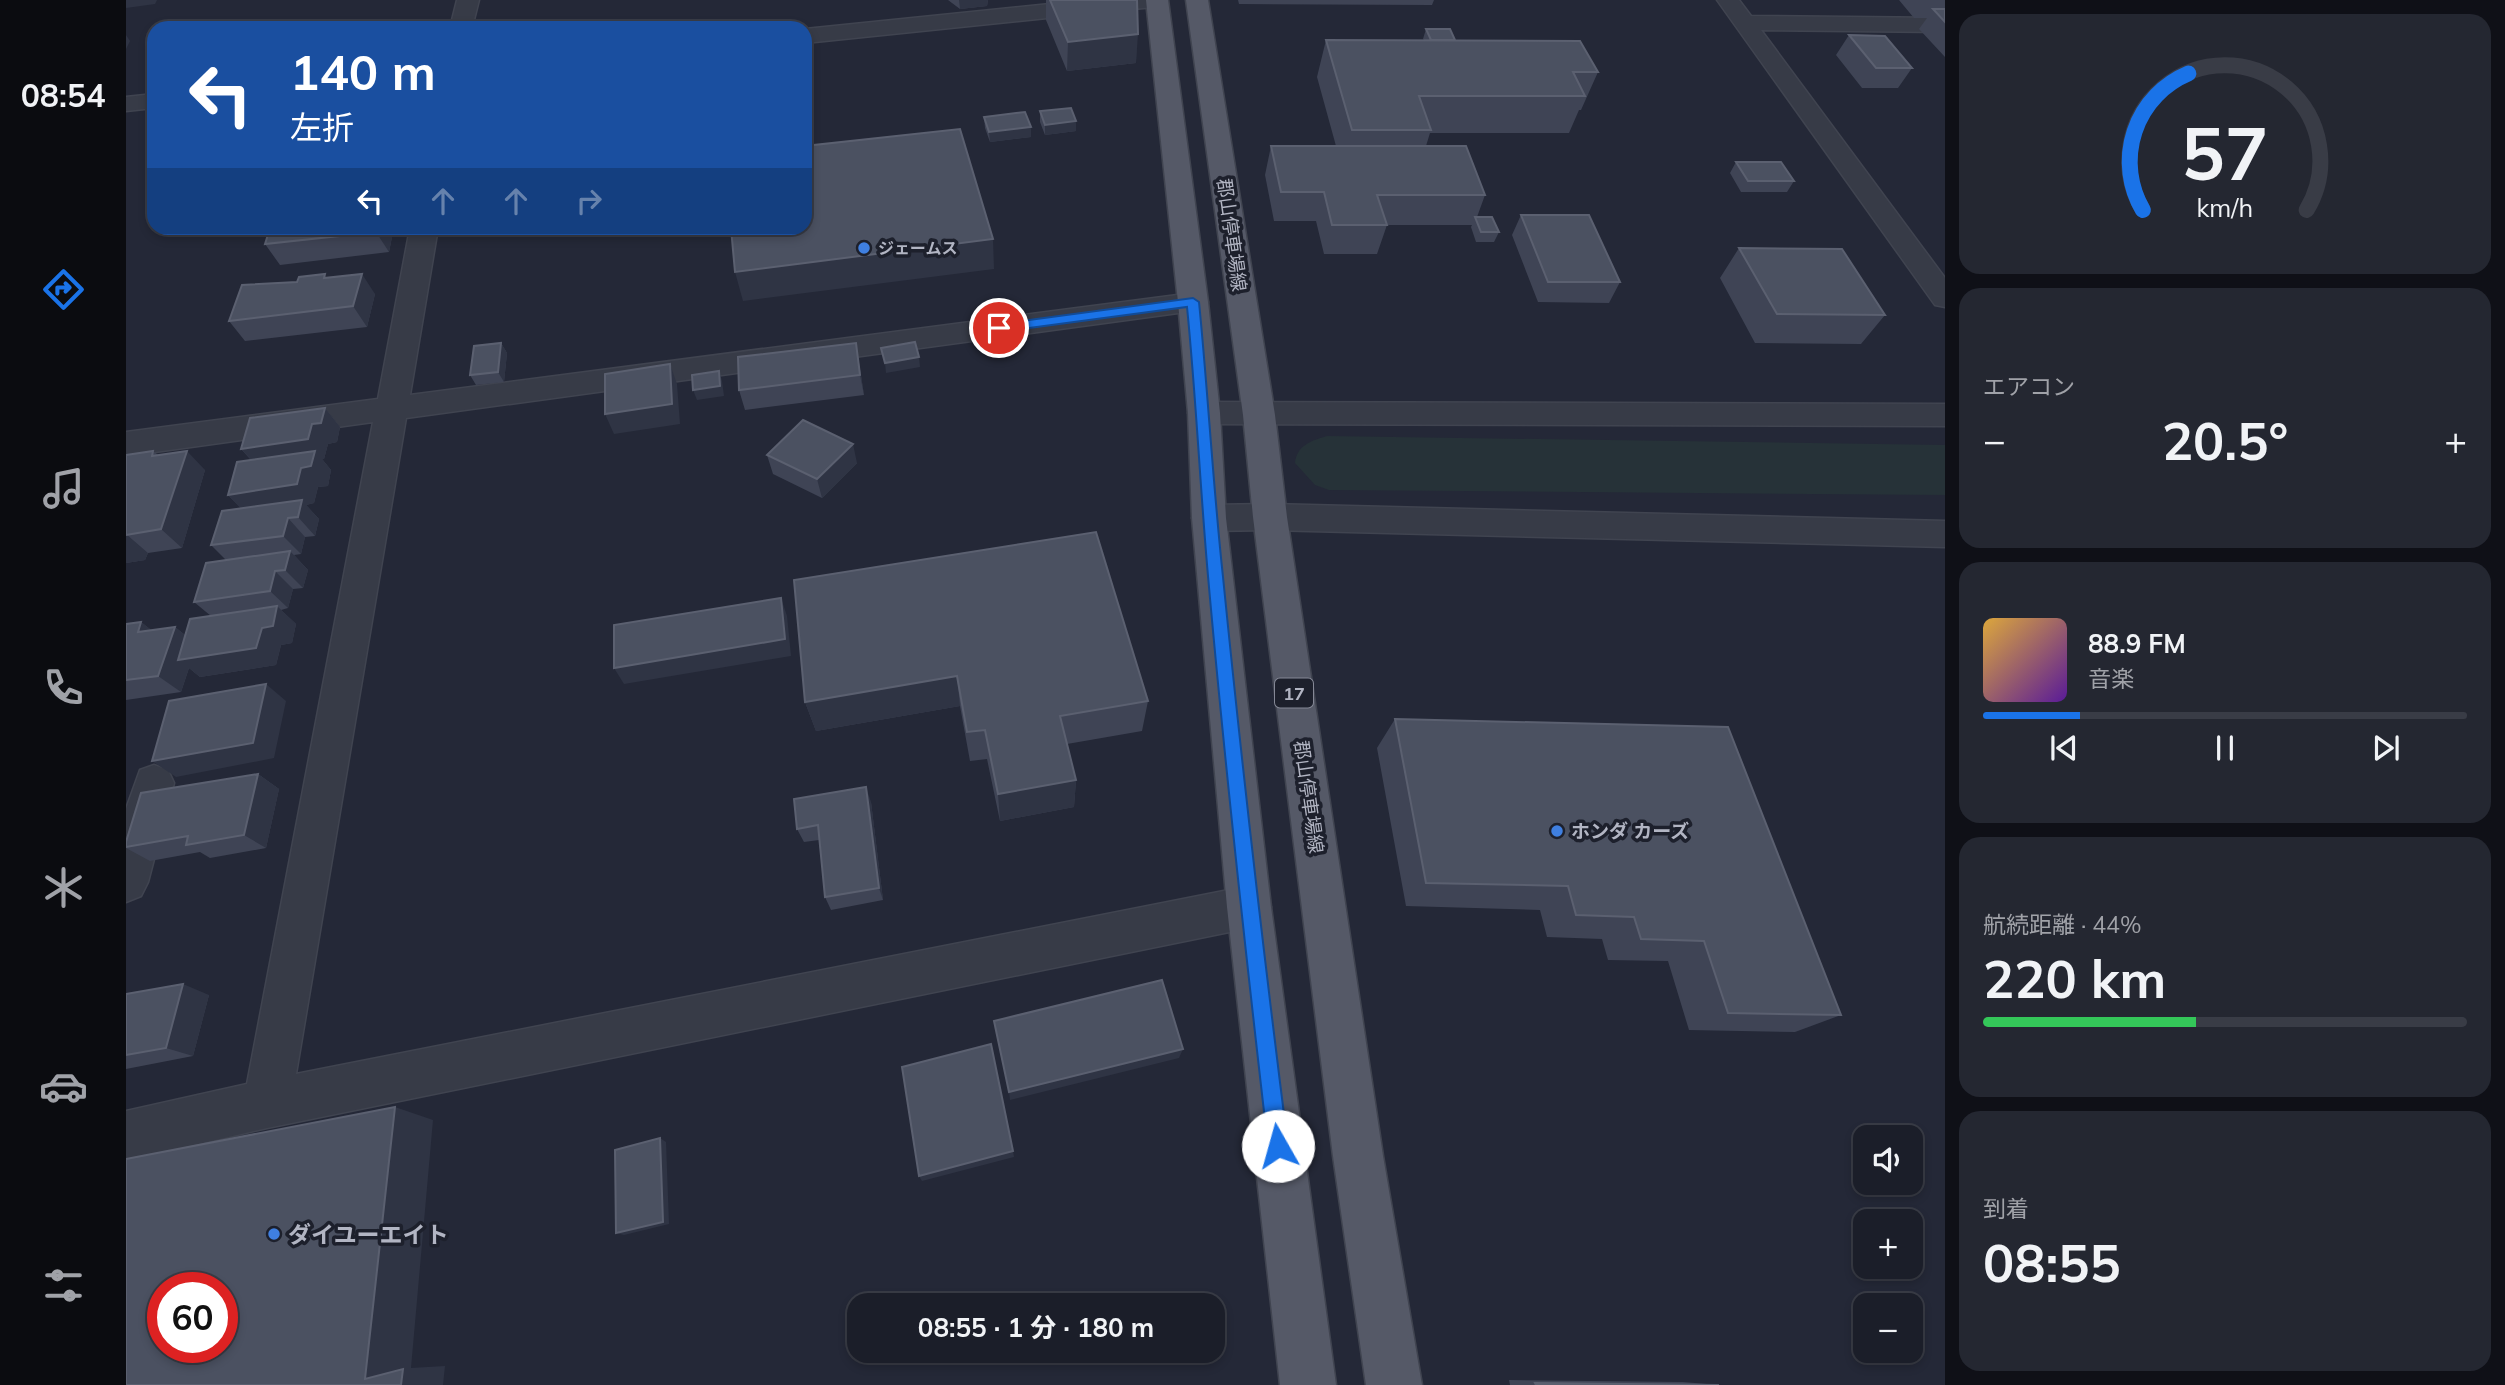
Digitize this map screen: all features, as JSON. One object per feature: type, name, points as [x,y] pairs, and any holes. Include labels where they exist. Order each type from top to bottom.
[{"type":"main road","points":[[1155,0],[1193,302],[1204,413],[1209,518],[1249,907],[1308,1385]]},
{"type":"main road","name":"郡山停車場線","points":[[1197,0],[1259,415],[1270,517],[1358,1156],[1394,1385]]},
{"type":"street","points":[[463,21],[468,0]]},
{"type":"street","points":[[812,36],[1155,0]]},
{"type":"street","points":[[1728,0],[1945,299]]},
{"type":"street","points":[[1744,23],[1945,25]]},
{"type":"street","points":[[126,104],[147,102]]},
{"type":"street","points":[[267,1104],[423,235]]},
{"type":"street","points":[[126,444],[1193,302]]},
{"type":"street","points":[[1204,413],[1945,415]]},
{"type":"street","points":[[1209,518],[1270,517],[1945,534]]},
{"type":"street","points":[[126,882],[154,783]]},
{"type":"street","points":[[126,1136],[267,1104],[1249,907]]},
{"type":"shaded area","points":[[1327,436],[1945,445],[1945,495],[1329,490],[1315,485],[1295,463],[1302,448]]},
{"type":"building","points":[[1050,0],[1137,0],[1138,34],[1068,42]]},
{"type":"building","points":[[1933,9],[1945,9],[1945,22]]},
{"type":"building","points":[[1426,29],[1450,29],[1455,40],[1431,40]]},
{"type":"building","points":[[1849,35],[1885,36],[1912,68],[1876,68]]},
{"type":"building","points":[[1326,40],[1580,41],[1598,72],[1573,72],[1585,96],[1419,96],[1431,130],[1352,130]]},
{"type":"building","points":[[1071,108],[1076,121],[1045,125],[1040,111]]},
{"type":"building","points":[[1025,112],[1031,127],[989,132],[984,117]]},
{"type":"building","name":"ジェームス","points":[[960,129],[993,239],[735,272],[732,235],[812,235],[812,145]]},
{"type":"building","points":[[1271,146],[1466,146],[1485,195],[1377,195],[1387,225],[1332,225],[1324,192],[1281,192]]},
{"type":"building","points":[[1736,162],[1781,162],[1794,181],[1748,181]]},
{"type":"building","points":[[1521,215],[1589,215],[1620,282],[1548,282]]},
{"type":"building","points":[[1475,217],[1492,217],[1499,232],[1481,232]]},
{"type":"building","points":[[268,235],[348,235],[265,244]]},
{"type":"building","points":[[1739,248],[1842,249],[1885,315],[1777,314]]},
{"type":"building","points":[[325,274],[324,278],[362,274],[353,306],[229,321],[242,285],[297,282],[299,277]]},
{"type":"building","points":[[915,342],[919,357],[885,363],[881,348]]},
{"type":"building","points":[[501,343],[498,372],[470,375],[474,346]]},
{"type":"building","points":[[856,343],[860,375],[739,390],[738,357]]},
{"type":"building","points":[[670,364],[672,404],[605,414],[605,374]]},
{"type":"building","points":[[719,371],[720,386],[693,390],[692,375]]},
{"type":"building","points":[[325,408],[321,423],[312,424],[308,439],[241,449],[250,418]]},
{"type":"building","points":[[803,420],[853,444],[817,479],[767,455]]},
{"type":"building","points":[[153,451],[152,456],[187,451],[161,529],[126,535],[126,455]]},
{"type":"building","points":[[315,451],[311,466],[301,468],[297,484],[228,495],[237,462]]},
{"type":"building","points":[[302,500],[298,517],[288,518],[283,536],[211,545],[222,511]]},
{"type":"building","points":[[1096,532],[1148,701],[1060,716],[1076,780],[998,794],[985,730],[967,732],[957,676],[805,702],[794,580]]},
{"type":"building","points":[[290,551],[285,570],[275,571],[270,591],[194,602],[206,563]]},
{"type":"building","points":[[781,598],[785,639],[614,668],[614,625]]},
{"type":"building","points":[[277,606],[273,626],[262,628],[256,648],[178,660],[190,619]]},
{"type":"building","points":[[141,622],[138,632],[175,627],[158,676],[126,680],[126,624]]},
{"type":"building","points":[[266,684],[253,743],[152,761],[169,701]]},
{"type":"building","name":"ホンダ カーズ","points":[[1395,719],[1728,727],[1841,1015],[1728,1013],[1704,941],[1641,939],[1634,917],[1576,915],[1568,886],[1426,883]]},
{"type":"building","points":[[258,774],[244,835],[186,845],[188,836],[126,847],[141,793]]},
{"type":"building","points":[[866,787],[879,888],[825,897],[818,825],[797,829],[794,799]]},
{"type":"building","points":[[1162,980],[1183,1049],[1009,1092],[994,1021]]},
{"type":"building","points":[[183,984],[166,1048],[126,1055],[126,994]]},
{"type":"building","points":[[991,1044],[1013,1151],[919,1176],[902,1067]]},
{"type":"building","name":"ダイユーエイト","points":[[395,1107],[365,1379],[403,1369],[401,1385],[126,1385],[126,1159]]},
{"type":"building","points":[[660,1138],[663,1222],[616,1233],[615,1150]]},
{"type":"building","points":[[1535,1383],[1719,1385],[1536,1385]]},
{"type":"place","name":"ジェームス","points":[[864,248]]},
{"type":"place","name":"ホンダ カーズ","points":[[1557,831]]},
{"type":"place","name":"ダイユーエイト","points":[[274,1234]]},
{"type":"route","points":[[999,328],[1193,302],[1204,413],[1209,518],[1249,907],[1278,1146]]}]
